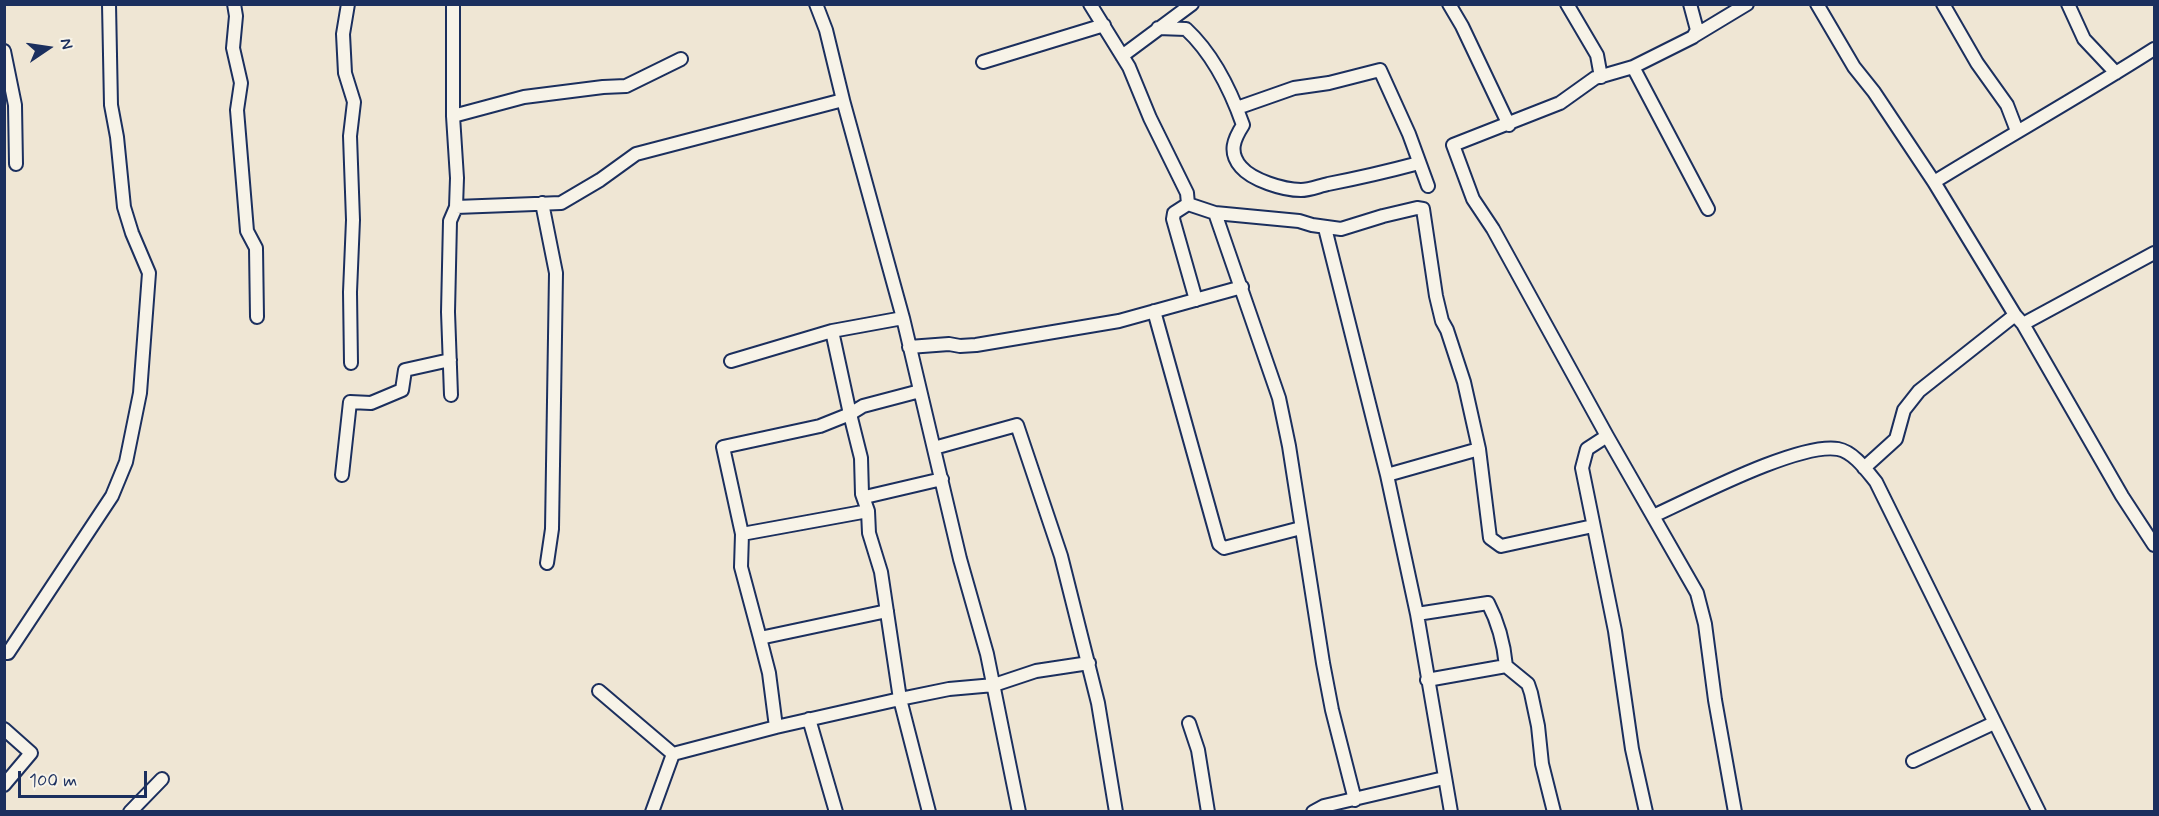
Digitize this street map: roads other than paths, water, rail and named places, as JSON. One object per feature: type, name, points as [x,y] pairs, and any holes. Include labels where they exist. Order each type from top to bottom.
[{"type":"street","points":[[4,653],[8,653],[112,496],[126,462],[140,393],[149,273],[124,207],[117,137],[111,105],[109,4]]},
{"type":"street","points":[[234,4],[236,16],[232,48],[242,83],[237,110],[247,231],[256,248],[257,317]]},
{"type":"street","points":[[348,4],[343,34],[345,73],[354,102],[350,136],[353,220],[350,302],[351,363]]},
{"type":"street","points":[[451,395],[448,312],[450,222],[456,207],[457,178],[453,116],[453,4]]},
{"type":"street","points":[[816,4],[826,30],[903,318],[960,559],[994,685],[1019,812]]},
{"type":"street","points":[[1090,4],[1122,56],[1188,193],[1188,204]]},
{"type":"street","points":[[1122,56],[1192,4]]},
{"type":"street","points":[[1186,29],[1188,18],[1197,4]]},
{"type":"street","points":[[1449,4],[1509,124]]},
{"type":"street","points":[[1567,4],[1597,55],[1601,77]]},
{"type":"street","points":[[1690,4],[1697,30],[1693,37]]},
{"type":"street","points":[[1735,812],[1715,700],[1705,624],[1697,593],[1493,229],[1473,199],[1453,145],[1560,104],[1595,78],[1633,67],[1693,37],[1747,4]]},
{"type":"street","points":[[1817,4],[1854,67],[1874,92],[1934,182],[2019,320],[2122,496],[2154,545]]},
{"type":"street","points":[[1943,4],[1977,63],[2007,105],[2017,131]]},
{"type":"street","points":[[2068,4],[2084,39],[2116,74]]},
{"type":"street","points":[[983,62],[1104,25]]},
{"type":"street","points":[[1158,28],[1186,29],[1201,42],[1218,70],[1243,125],[1233,140],[1234,155],[1246,172],[1266,184],[1300,190],[1419,163]]},
{"type":"street","points":[[1934,182],[2017,131],[2079,97],[2154,49]]},
{"type":"street","points":[[4,51],[15,105],[16,164]]},
{"type":"street","points":[[453,116],[524,97],[626,86],[681,59]]},
{"type":"street","points":[[1633,67],[1708,209]]},
{"type":"street","points":[[1237,108],[1294,88],[1329,83],[1380,70],[1409,134],[1428,186]]},
{"type":"street","points":[[456,207],[561,202],[600,180],[636,154],[843,100]]},
{"type":"street","points":[[542,203],[556,273],[552,529],[547,563]]},
{"type":"street","points":[[1188,204],[1215,213],[1299,221],[1325,228],[1341,229],[1383,216],[1418,208],[1423,209],[1436,296],[1442,321],[1464,382],[1479,449],[1488,535],[1501,546],[1593,526]]},
{"type":"street","points":[[1188,204],[1174,213],[1173,219],[1196,300]]},
{"type":"street","points":[[1215,213],[1279,398],[1289,446],[1323,663],[1332,710],[1355,800]]},
{"type":"street","points":[[1325,228],[1387,475],[1417,614],[1450,812]]},
{"type":"street","points":[[1864,468],[1896,439],[1904,410],[1919,391],[2019,320],[2154,254]]},
{"type":"street","points":[[909,347],[949,344],[976,345],[1119,321],[1242,287]]},
{"type":"street","points":[[1154,311],[1219,544],[1224,548],[1301,528]]},
{"type":"street","points":[[731,361],[832,332],[903,318]]},
{"type":"street","points":[[832,332],[861,458],[862,494],[865,497],[868,511],[869,533],[877,553],[900,699],[929,812]]},
{"type":"street","points":[[342,475],[350,402],[371,403],[402,390],[405,370],[450,360]]},
{"type":"street","points":[[776,727],[769,673],[741,567],[742,534],[723,447],[820,426],[863,406],[920,391]]},
{"type":"street","points":[[934,448],[1017,425],[1061,556],[1089,663],[1116,812]]},
{"type":"street","points":[[1607,436],[1587,448],[1582,468],[1615,631],[1632,748],[1646,812]]},
{"type":"street","points":[[1387,475],[1479,449]]},
{"type":"street","points":[[1653,516],[1776,461],[1812,450],[1840,449],[1864,468],[1876,482],[2039,812]]},
{"type":"street","points":[[865,497],[942,479]]},
{"type":"street","points":[[742,534],[868,511]]},
{"type":"street","points":[[1417,614],[1488,603],[1504,649],[1506,666],[1528,684],[1532,693],[1542,764],[1554,812]]},
{"type":"street","points":[[760,638],[887,611]]},
{"type":"street","points":[[673,754],[776,727],[900,699],[949,689],[994,685],[1036,671],[1089,663]]},
{"type":"street","points":[[1427,680],[1506,666]]},
{"type":"street","points":[[599,691],[673,754]]},
{"type":"street","points":[[809,720],[836,812]]},
{"type":"street","points":[[1189,723],[1197,750],[1208,812]]},
{"type":"street","points":[[1913,761],[1994,723]]},
{"type":"street","points":[[4,729],[31,753],[4,785]]},
{"type":"street","points":[[652,812],[673,754]]},
{"type":"street","points":[[130,812],[162,778]]},
{"type":"street","points":[[1313,812],[1324,806],[1444,778]]}]
